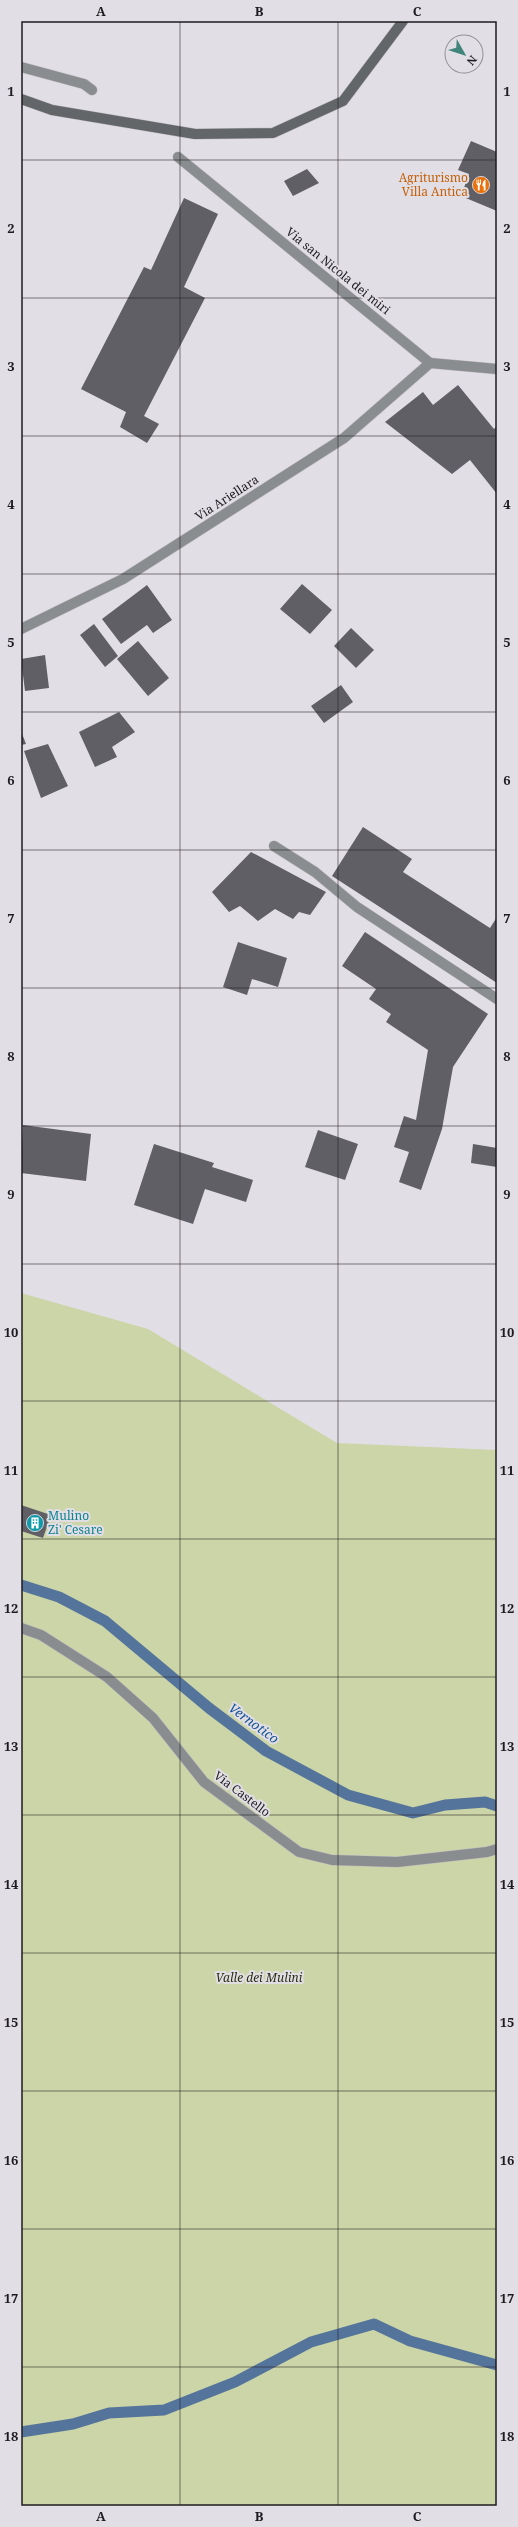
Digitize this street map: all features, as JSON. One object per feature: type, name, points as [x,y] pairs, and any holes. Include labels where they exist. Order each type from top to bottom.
[{"type":"main road","points":[[21,99],[52,110],[195,134],[273,133],[343,101],[403,21]]},
{"type":"street","points":[[21,67],[84,84],[92,90]]},
{"type":"street","name":"Via san Nicola dei miri","points":[[178,157],[430,363]]},
{"type":"street","points":[[430,363],[497,368]]},
{"type":"street","name":"Via Ariellara","points":[[21,629],[123,579],[344,438],[430,363]]},
{"type":"street","points":[[274,846],[314,872],[357,907],[497,999]]},
{"type":"street","name":"Via Castello","points":[[21,1628],[41,1635],[107,1677],[154,1718],[204,1782],[299,1852],[332,1860],[397,1862],[487,1852],[497,1849]]},
{"type":"green space","name":"Valle dei Mulini","points":[[21,1293],[148,1329],[337,1443],[497,1450],[497,2506],[21,2506]]},
{"type":"building","name":"Agriturismo Villa Antica","points":[[471,141],[497,152],[497,211],[461,196],[469,174],[458,170]]},
{"type":"building","points":[[307,169],[319,183],[293,196],[284,181]]},
{"type":"building","points":[[184,198],[218,214],[184,287],[205,298],[144,416],[159,424],[147,443],[120,427],[126,412],[81,389],[144,267],[151,270]]},
{"type":"building","points":[[458,385],[494,429],[497,426],[497,494],[470,460],[452,474],[385,422],[423,392],[433,405]]},
{"type":"building","points":[[302,584],[332,610],[310,634],[280,609]]},
{"type":"building","points":[[147,585],[172,620],[153,633],[147,625],[121,644],[102,619]]},
{"type":"building","points":[[94,624],[118,656],[105,667],[80,635]]},
{"type":"building","points":[[351,628],[374,650],[356,668],[334,646]]},
{"type":"building","points":[[138,641],[169,678],[148,696],[117,659]]},
{"type":"building","points":[[45,655],[49,688],[25,691],[21,659]]},
{"type":"building","points":[[341,685],[353,702],[324,723],[311,706]]},
{"type":"building","points":[[119,712],[135,732],[112,747],[117,757],[95,767],[79,732]]},
{"type":"building","points":[[21,731],[26,744],[21,745]]},
{"type":"building","points":[[48,744],[68,786],[41,798],[24,751]]},
{"type":"building","points":[[363,827],[412,859],[403,872],[490,928],[497,917],[497,983],[332,876]]},
{"type":"building","points":[[251,852],[326,892],[310,915],[299,912],[293,919],[275,909],[258,921],[240,906],[229,912],[212,892]]},
{"type":"building","points":[[365,932],[488,1014],[453,1067],[442,1129],[421,1190],[399,1182],[409,1152],[394,1147],[404,1116],[416,1120],[428,1050],[386,1022],[391,1014],[369,999],[376,989],[342,966]]},
{"type":"building","points":[[238,942],[287,958],[278,987],[252,979],[247,995],[223,987]]},
{"type":"building","points":[[23,1125],[91,1134],[86,1181],[21,1173]]},
{"type":"building","points":[[318,1130],[358,1144],[345,1180],[305,1167]]},
{"type":"building","points":[[154,1144],[214,1163],[212,1167],[253,1180],[246,1202],[205,1189],[193,1224],[134,1205]]},
{"type":"building","points":[[473,1144],[497,1148],[497,1167],[471,1163]]},
{"type":"building","name":"Mulino Zi' Cesare","points":[[21,1505],[51,1515],[43,1538],[21,1531]]},
{"type":"waterway","name":"Vernotico","points":[[21,1585],[59,1597],[105,1621],[209,1708],[266,1751],[348,1795],[413,1813],[445,1805],[485,1802],[497,1806]]},
{"type":"waterway","points":[[21,2432],[73,2424],[109,2413],[164,2410],[235,2382],[311,2342],[374,2324],[410,2341],[497,2365]]},
{"type":"place","name":"Agriturismo Villa Antica","points":[[481,185]]},
{"type":"place","name":"Mulino Zi' Cesare","points":[[35,1523]]}]
